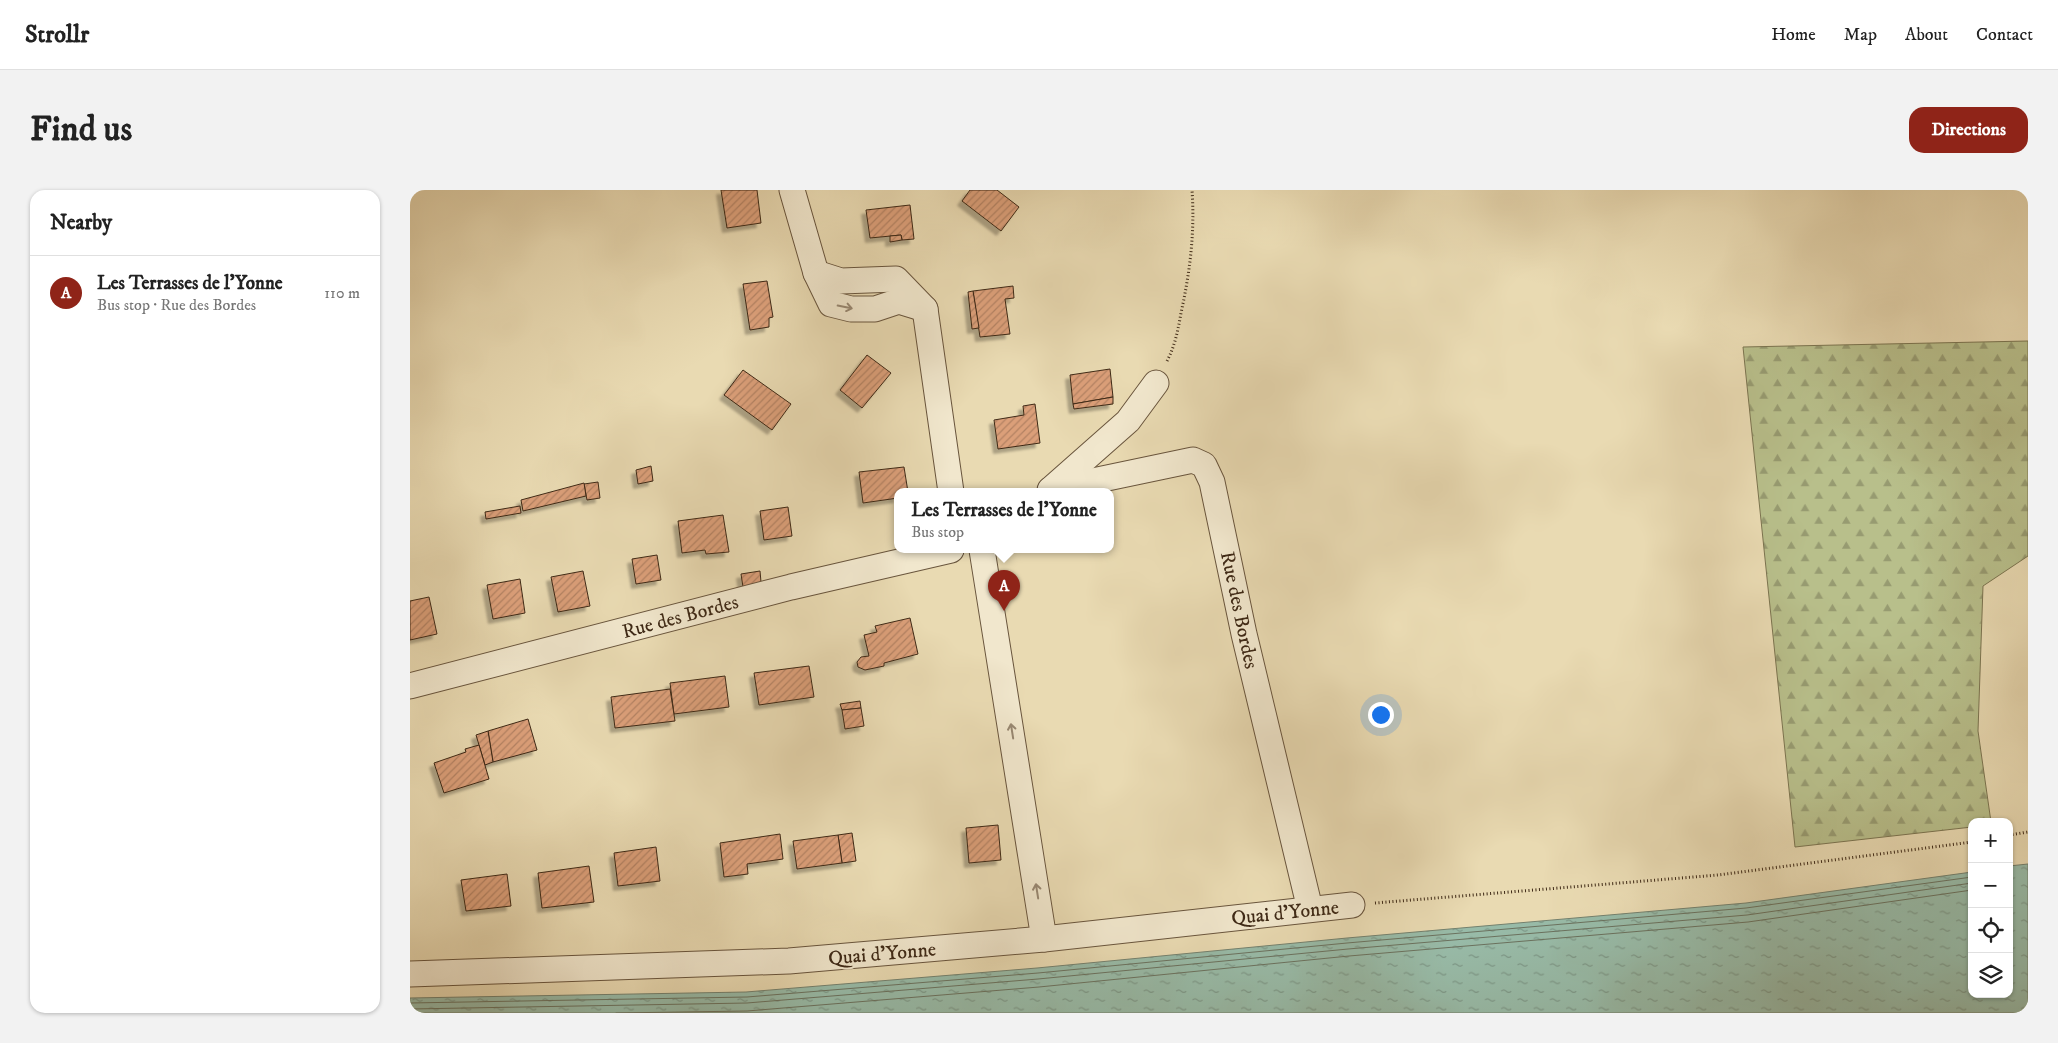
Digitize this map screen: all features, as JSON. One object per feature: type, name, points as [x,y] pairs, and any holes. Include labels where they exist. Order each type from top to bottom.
[{"type":"street","points":[[792,190],[816,273],[832,304],[851,309],[875,308],[899,301],[925,309],[950,488]]},
{"type":"street","points":[[1051,488],[1128,421],[1156,383]]},
{"type":"street","name":"Rue des Bordes","points":[[1062,488],[1193,460],[1204,465],[1212,482],[1244,634],[1310,909]]},
{"type":"street","name":"Rue des Bordes","points":[[410,686],[791,587],[938,553]]},
{"type":"street","points":[[982,553],[1044,940]]},
{"type":"street","name":"Quai d'Yonne","points":[[410,974],[789,961],[1044,940],[1352,904]]},
{"type":"path","points":[[1156,383],[1173,349],[1190,275],[1194,218],[1192,190]]},
{"type":"path","points":[[2013,834],[2028,832]]},
{"type":"path","points":[[1352,904],[1718,875],[1968,843]]},
{"type":"green space","points":[[2028,341],[2028,556],[1983,586],[1978,731],[1990,818],[1968,818],[1968,827],[1795,847],[1743,347]]},
{"type":"water","points":[[2028,864],[2028,1013],[410,1013],[410,998],[746,992],[1037,968],[1347,938],[1746,903],[1968,873],[1968,998],[2013,998],[2013,866]]},
{"type":"building","points":[[721,190],[757,190],[761,223],[727,228]]},
{"type":"building","points":[[970,190],[997,190],[1019,207],[1001,231],[962,201]]},
{"type":"building","points":[[910,205],[914,239],[902,240],[901,235],[870,238],[866,210]]},
{"type":"building","points":[[901,235],[902,240],[890,242],[890,236]]},
{"type":"building","points":[[767,281],[773,317],[769,318],[769,327],[750,330],[743,284]]},
{"type":"building","points":[[1013,286],[1014,298],[1005,299],[1010,334],[980,337],[973,291]]},
{"type":"building","points":[[973,291],[979,328],[972,329],[968,292]]},
{"type":"building","points":[[867,355],[891,373],[862,408],[840,390]]},
{"type":"building","points":[[1110,369],[1113,397],[1073,404],[1070,375]]},
{"type":"building","points":[[743,370],[791,404],[772,430],[724,395]]},
{"type":"building","points":[[1113,397],[1113,404],[1074,409],[1073,404]]},
{"type":"building","points":[[1035,404],[1040,443],[998,449],[994,420],[1024,415],[1023,406]]},
{"type":"building","points":[[651,466],[653,481],[638,484],[636,470]]},
{"type":"building","points":[[904,467],[907,488],[894,488],[894,499],[863,503],[859,472]]},
{"type":"building","points":[[598,482],[600,498],[587,500],[584,484]]},
{"type":"building","points":[[584,483],[586,496],[523,511],[521,500]]},
{"type":"building","points":[[520,506],[521,513],[486,519],[485,512]]},
{"type":"building","points":[[788,507],[792,536],[764,540],[760,511]]},
{"type":"building","points":[[723,515],[729,552],[706,554],[705,550],[682,553],[678,521]]},
{"type":"building","points":[[657,555],[661,580],[636,584],[632,559]]},
{"type":"building","points":[[583,571],[590,606],[558,612],[551,577]]},
{"type":"building","points":[[760,571],[761,582],[743,587],[741,574]]},
{"type":"building","points":[[520,579],[525,613],[493,619],[487,585]]},
{"type":"building","points":[[429,597],[437,634],[410,640],[410,601]]},
{"type":"building","points":[[910,618],[918,654],[884,663],[884,666],[865,670],[858,667],[857,662],[861,657],[869,656],[864,635],[877,632],[875,626]]},
{"type":"building","points":[[809,666],[814,697],[759,705],[754,673]]},
{"type":"building","points":[[725,676],[729,707],[674,714],[670,683]]},
{"type":"building","points":[[670,689],[675,721],[615,728],[611,697]]},
{"type":"building","points":[[860,701],[861,708],[842,710],[840,704]]},
{"type":"building","points":[[861,708],[864,726],[845,729],[842,710]]},
{"type":"building","points":[[528,719],[537,750],[493,762],[488,731]]},
{"type":"building","points":[[488,731],[493,762],[485,765],[476,735]]},
{"type":"building","points":[[479,745],[489,779],[444,793],[434,763],[466,752],[465,749]]},
{"type":"building","points":[[998,825],[1001,860],[969,863],[966,828]]},
{"type":"building","points":[[852,833],[856,861],[842,863],[838,835]]},
{"type":"building","points":[[780,834],[783,859],[747,864],[748,874],[724,877],[720,843]]},
{"type":"building","points":[[838,835],[842,863],[797,869],[793,841]]},
{"type":"building","points":[[656,847],[660,881],[618,886],[614,853]]},
{"type":"building","points":[[589,866],[594,902],[542,908],[538,873]]},
{"type":"building","points":[[507,874],[511,906],[466,911],[461,880]]},
{"type":"place","name":"Les Terrasses de l'Yonne","points":[[1004,611]]}]
